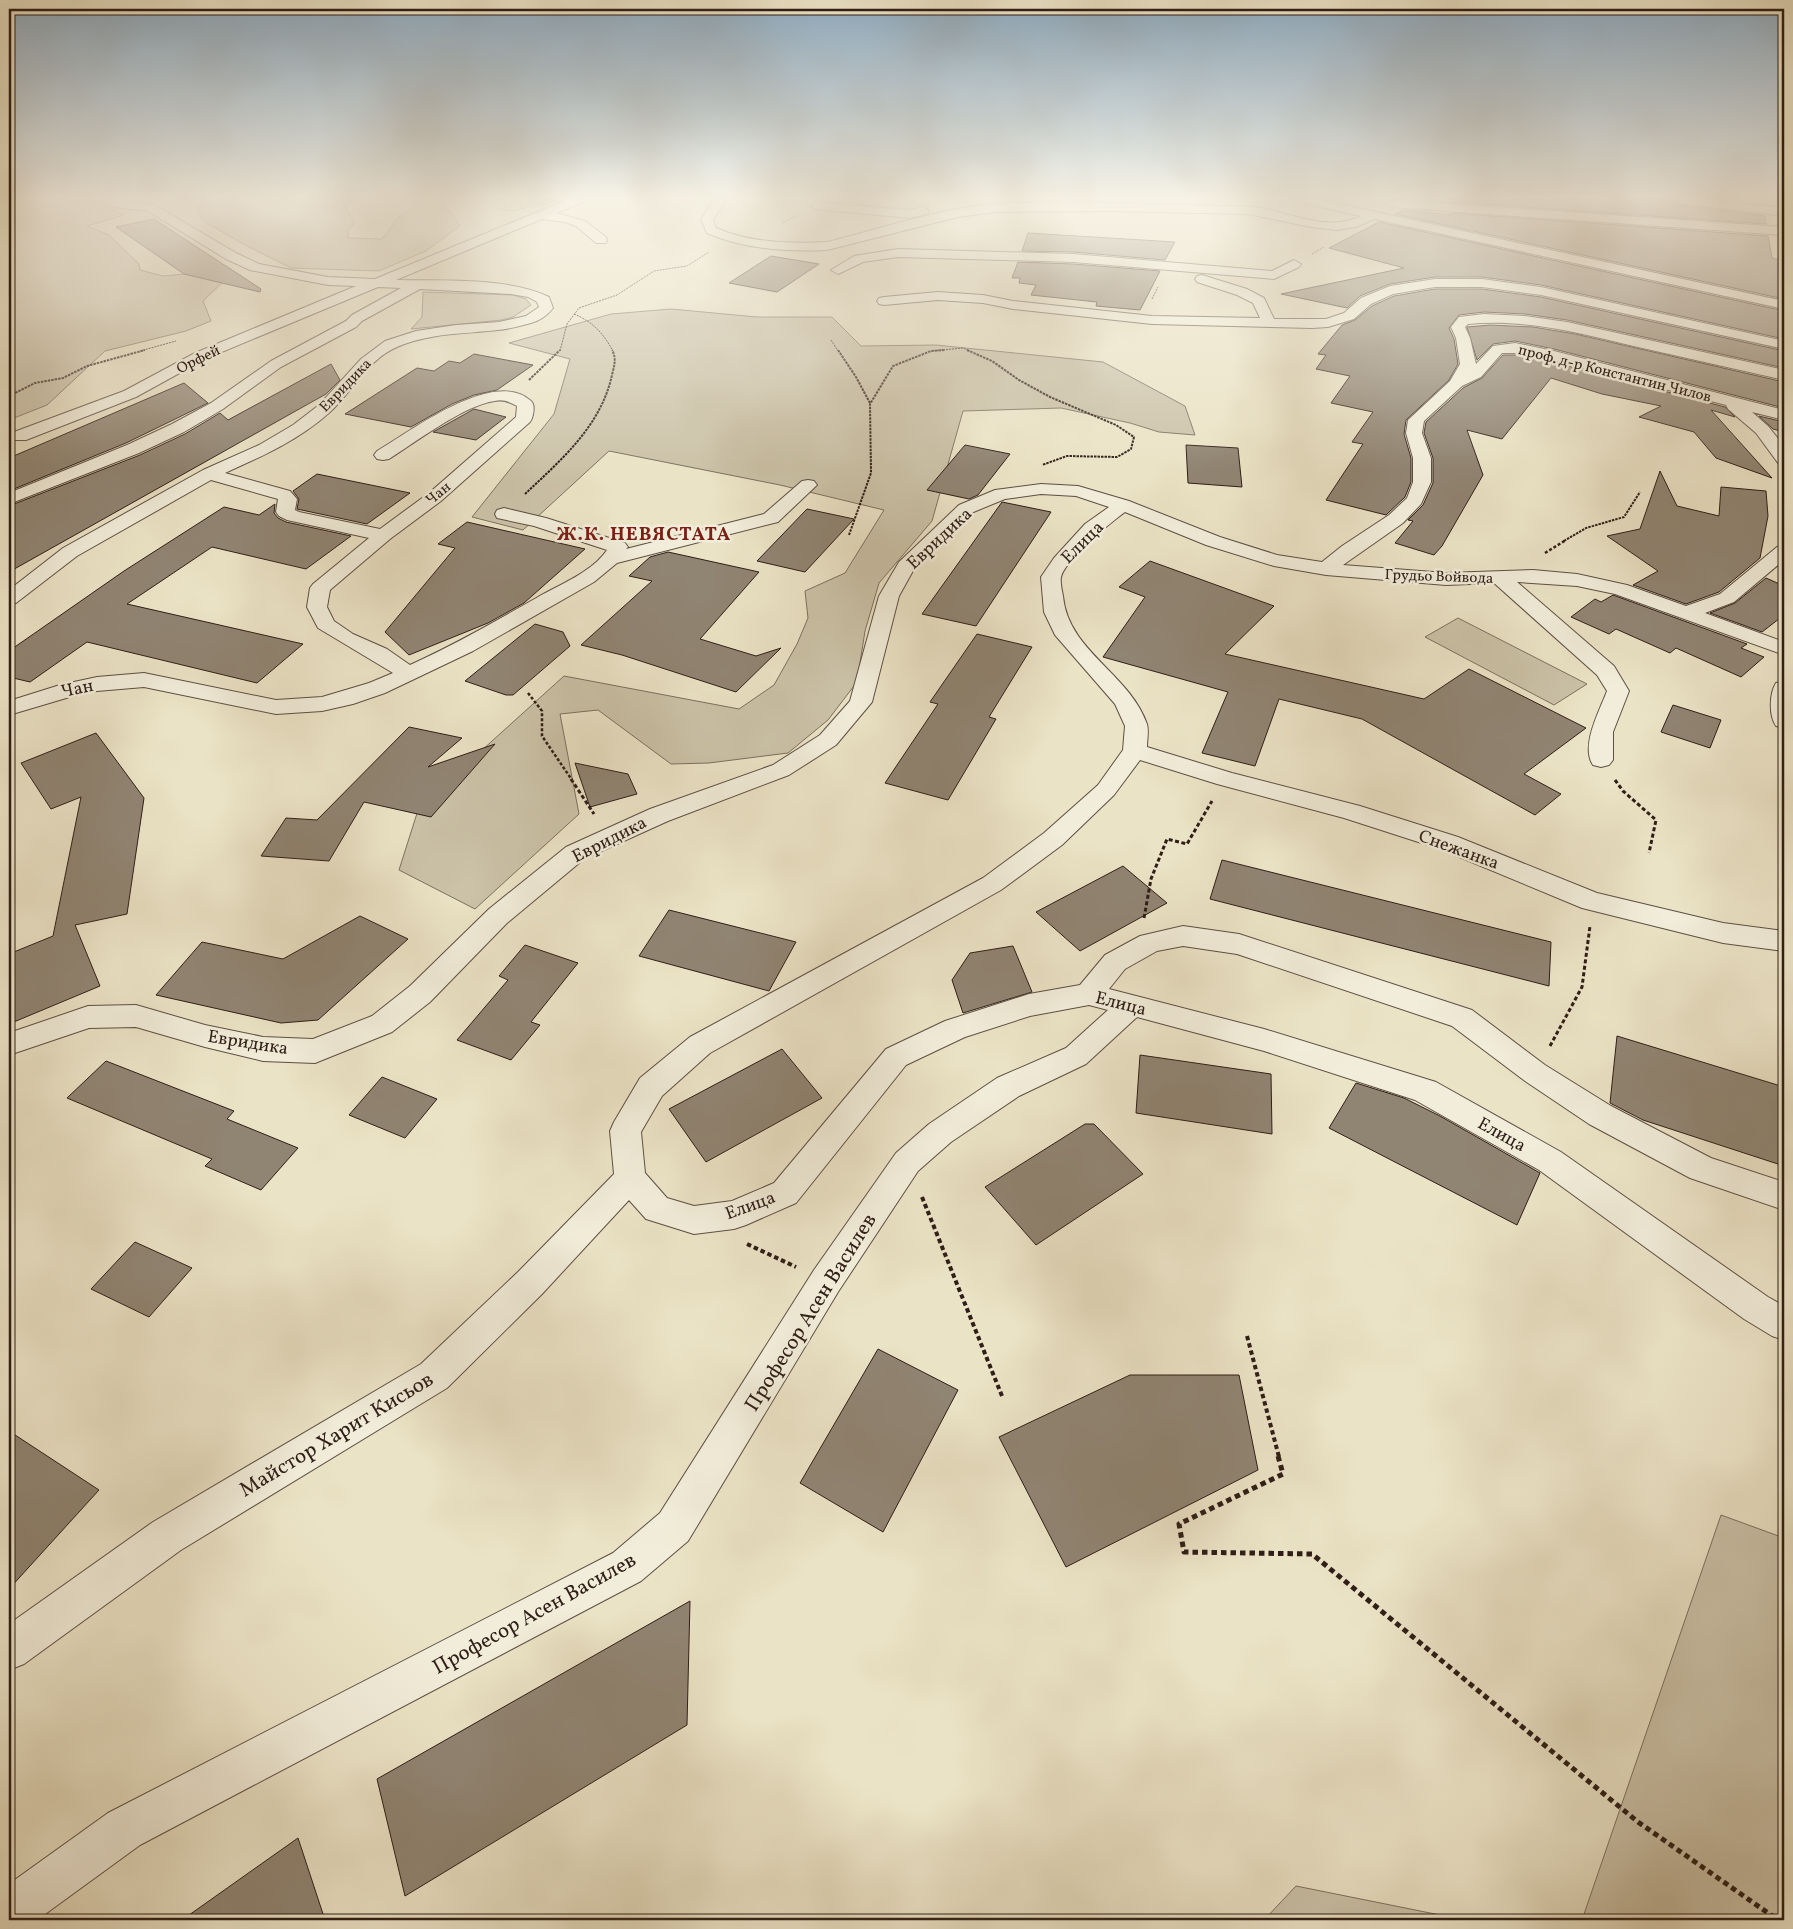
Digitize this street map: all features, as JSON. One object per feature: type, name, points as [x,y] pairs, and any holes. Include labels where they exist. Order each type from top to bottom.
[{"type":"street","name":"Орфей","points":[[20,436],[130,394],[200,356],[363,289]]},
{"type":"street","points":[[9,499],[133,449],[178,428],[217,406],[276,364],[352,324],[356,318],[409,289]]},
{"type":"street","name":"Евридика","points":[[9,599],[70,552],[209,474],[265,449],[299,429],[325,408],[366,362],[390,344],[416,335],[456,329],[499,326],[531,319],[546,308],[544,300],[532,294],[501,289]]},
{"type":"street","points":[[1233,289],[1259,301],[1269,323]]},
{"type":"street","points":[[884,301],[938,296],[974,298],[1013,305],[1142,318],[1269,323],[1328,323],[1349,316],[1366,301],[1396,289]]},
{"type":"street","points":[[1526,289],[1784,345]]},
{"type":"street","points":[[1712,289],[1784,305]]},
{"type":"street","points":[[1326,569],[1349,550],[1396,520],[1415,500],[1422,482],[1422,458],[1414,433],[1416,420],[1456,384],[1468,364],[1464,338],[1458,327],[1464,320],[1483,317],[1508,318],[1585,330],[1784,375]]},
{"type":"street","name":"проф. д-р Константин Чилов","points":[[1456,384],[1475,374],[1498,349],[1515,348],[1554,356],[1784,415]]},
{"type":"street","name":"Чан","points":[[383,455],[469,404],[493,396],[509,396],[525,404],[524,419],[435,497],[383,535],[320,588],[317,607],[325,624],[346,638],[379,654],[409,674]]},
{"type":"street","points":[[1722,399],[1762,427],[1784,459]]},
{"type":"street","points":[[209,474],[284,494],[288,499],[285,512],[294,516],[383,535]]},
{"type":"street","name":"Чан","points":[[9,708],[68,690],[97,684],[144,680],[276,707],[300,706],[344,699],[377,688],[466,647],[587,578],[610,559],[772,518],[808,485]]},
{"type":"street","name":"Евридика","points":[[9,1044],[88,1017],[136,1016],[205,1036],[263,1048],[315,1051],[382,1024],[420,994],[498,916],[575,853],[659,814],[781,770],[828,740],[861,702],[889,596],[906,566],[965,509],[1001,494],[1041,490],[1078,491],[1123,505]]},
{"type":"street","name":"Грудьо Войвода","points":[[1123,505],[1222,544],[1274,560],[1326,569],[1446,579],[1533,576],[1578,580],[1620,589],[1784,648]]},
{"type":"street","name":"Елица","points":[[1123,505],[1092,528],[1051,576],[1054,612],[1065,635],[1124,702],[1136,726],[1135,750]]},
{"type":"street","points":[[504,514],[539,522],[618,548],[610,559]]},
{"type":"street","points":[[1687,613],[1726,598],[1784,551]]},
{"type":"street","points":[[1500,578],[1606,671],[1618,691],[1602,732],[1600,760]]},
{"type":"street","points":[[1784,688],[1782,718],[1784,721]]},
{"type":"street","points":[[630,1178],[626,1131],[650,1086],[700,1045],[992,884],[1053,839],[1106,790],[1135,750]]},
{"type":"street","name":"Снежанка","points":[[1135,750],[1225,779],[1351,812],[1449,843],[1591,901],[1723,933],[1784,941]]},
{"type":"street","points":[[1089,994],[1115,962],[1150,944],[1183,936],[1239,944],[1462,1018],[1535,1073],[1600,1115],[1701,1168],[1784,1196]]},
{"type":"street","name":"Елица","points":[[630,1178],[657,1209],[694,1220],[734,1215],[785,1193],[896,1057],[955,1029],[1019,1008],[1089,994],[1264,1040],[1425,1091],[1550,1162],[1756,1308],[1784,1324]]},
{"type":"street","name":"Професор Асен Василев","points":[[9,1912],[124,1829],[627,1567],[674,1527],[826,1281],[907,1162],[940,1133],[1008,1087],[1076,1056],[1132,1005]]},
{"type":"street","name":"Майстор Харит Кисьов","points":[[9,1649],[167,1536],[434,1376],[530,1283],[630,1178]]},
{"type":"path","points":[[537,373],[560,351],[567,324],[579,308],[617,295],[625,289]]},
{"type":"path","points":[[1142,318],[1157,289]]},
{"type":"path","points":[[504,514],[554,467],[587,430],[606,396],[616,357],[603,333],[588,319],[574,314]]},
{"type":"path","points":[[830,340],[856,377],[870,404],[872,473],[849,536]]},
{"type":"path","points":[[9,396],[35,383],[63,378],[88,366],[177,341]]},
{"type":"path","points":[[870,404],[893,366],[931,351],[963,348],[992,361],[1019,380],[1050,397],[1116,425],[1134,437],[1131,449],[1117,457],[1067,456],[1052,463],[1035,466],[1041,490]]},
{"type":"path","points":[[1533,576],[1545,553],[1586,528],[1624,517],[1640,492]]},
{"type":"path","points":[[528,693],[540,706],[543,715],[541,725],[542,736],[610,837]]},
{"type":"path","points":[[1600,760],[1623,791],[1656,820],[1649,853]]},
{"type":"path","points":[[1150,944],[1143,924],[1151,879],[1167,839],[1188,844],[1225,779]]},
{"type":"path","points":[[1535,1073],[1582,987],[1591,922]]},
{"type":"path","points":[[907,1162],[1002,1396]]},
{"type":"path","points":[[694,1220],[826,1281]]},
{"type":"path","points":[[1247,1336],[1283,1474],[1179,1524],[1184,1552],[1312,1554],[1638,1822],[1778,1920]]},
{"type":"shaded area","points":[[9,289],[216,289],[203,301],[211,321],[186,331],[105,351],[47,405],[9,420]]},
{"type":"shaded area","points":[[423,292],[513,295],[526,299],[531,305],[513,317],[502,320],[411,329],[422,317]]},
{"type":"shaded area","points":[[671,309],[757,317],[832,317],[861,346],[936,345],[1103,362],[1185,406],[1195,435],[1159,432],[1130,423],[1061,408],[963,411],[932,521],[879,583],[865,631],[857,682],[828,720],[788,753],[709,763],[671,764],[598,710],[560,714],[579,814],[475,909],[399,870],[419,807],[564,676],[739,709],[774,685],[797,644],[808,618],[805,591],[845,573],[884,510],[780,485],[609,451],[523,530],[472,517],[554,414],[570,359],[509,343],[611,314]]},
{"type":"shaded area","points":[[1458,618],[1587,684],[1554,705],[1425,637]]},
{"type":"shaded area","points":[[1721,1515],[1784,1538],[1784,1920],[1582,1920]]},
{"type":"shaded area","points":[[1296,1886],[1465,1920],[1264,1920]]},
{"type":"building","points":[[247,289],[261,289],[260,292]]},
{"type":"building","points":[[761,289],[781,289],[777,292]]},
{"type":"building","points":[[1034,289],[1151,289],[1140,310],[1096,306],[1097,302],[1031,295]]},
{"type":"building","points":[[1305,289],[1377,289],[1360,296],[1347,308],[1281,294]]},
{"type":"building","points":[[1435,289],[1482,289],[1541,297],[1784,351],[1784,368],[1567,320],[1525,314],[1484,312],[1459,315],[1449,328],[1454,339],[1458,364],[1449,380],[1406,420],[1404,434],[1411,458],[1411,482],[1405,497],[1386,515],[1326,500],[1363,444],[1352,442],[1373,412],[1331,403],[1350,376],[1316,369],[1326,355],[1318,354],[1342,325],[1355,320],[1372,306],[1394,296]]},
{"type":"building","points":[[1559,289],[1684,289],[1784,311],[1784,339]]},
{"type":"building","points":[[1738,289],[1784,289],[1784,299]]},
{"type":"building","points":[[1490,325],[1533,327],[1575,334],[1784,382],[1784,408],[1554,349],[1515,341],[1493,344],[1477,360],[1467,327]]},
{"type":"building","points":[[474,354],[533,365],[497,390],[474,395],[452,404],[411,427],[345,414],[417,368],[434,371],[449,361],[460,363]]},
{"type":"building","points":[[1503,355],[1515,355],[1553,362],[1725,407],[1735,417],[1711,410],[1772,478],[1716,458],[1694,432],[1639,417],[1661,406],[1602,394],[1551,378],[1502,439],[1467,430],[1483,475],[1442,546],[1434,555],[1395,543],[1413,521],[1408,520],[1423,505],[1433,483],[1433,458],[1424,433],[1426,422],[1463,388],[1482,378]]},
{"type":"building","points":[[331,364],[340,380],[326,394],[9,572],[9,506],[140,455],[185,434],[220,413],[228,420]]},
{"type":"building","points":[[184,383],[208,403],[126,443],[9,491],[9,458]]},
{"type":"building","points":[[474,409],[506,417],[476,440],[433,432]]},
{"type":"building","points":[[1759,416],[1784,422],[1784,432],[1773,429]]},
{"type":"building","points":[[965,445],[1010,454],[978,495],[969,499],[927,490]]},
{"type":"building","points":[[1186,445],[1238,448],[1242,487],[1188,483]]},
{"type":"building","points":[[1660,471],[1677,506],[1719,516],[1721,487],[1766,491],[1768,516],[1760,558],[1719,592],[1686,604],[1633,585],[1658,571],[1607,536],[1640,529]]},
{"type":"building","points":[[317,474],[410,493],[367,524],[297,509],[299,499],[293,491]]},
{"type":"building","points":[[1002,502],[1051,512],[976,626],[922,614]]},
{"type":"building","points":[[275,504],[274,513],[278,518],[286,522],[351,536],[306,569],[212,547],[127,604],[303,644],[257,683],[87,642],[30,682],[9,677],[9,651],[124,571],[224,507],[259,515]]},
{"type":"building","points":[[807,509],[854,519],[805,572],[757,561]]},
{"type":"building","points":[[467,522],[585,549],[524,603],[488,623],[409,655],[385,632],[455,548],[438,544]]},
{"type":"building","points":[[668,552],[759,572],[700,639],[756,656],[781,648],[736,692],[622,655],[581,645],[652,581],[629,576],[650,557]]},
{"type":"building","points":[[1150,561],[1274,606],[1225,654],[1424,699],[1469,669],[1586,728],[1524,774],[1561,794],[1535,815],[1362,719],[1279,699],[1255,766],[1202,753],[1228,692],[1103,657],[1145,597],[1119,587]]},
{"type":"building","points":[[1766,578],[1784,586],[1784,615],[1762,632],[1710,613],[1735,603]]},
{"type":"building","points":[[1613,595],[1747,644],[1741,648],[1764,657],[1741,677],[1676,648],[1670,653],[1616,629],[1609,634],[1571,617],[1595,599],[1601,602]]},
{"type":"building","points":[[535,624],[563,632],[570,646],[513,695],[506,695],[465,681]]},
{"type":"building","points":[[977,634],[1032,647],[989,717],[996,719],[948,800],[885,783],[938,704],[930,702]]},
{"type":"building","points":[[1673,705],[1721,720],[1710,748],[1661,732]]},
{"type":"building","points":[[409,727],[462,738],[428,767],[495,744],[431,817],[364,802],[329,861],[261,856],[286,818],[317,820]]},
{"type":"building","points":[[96,733],[144,798],[127,914],[75,925],[100,986],[9,1024],[9,954],[53,936],[81,797],[51,809],[21,763]]},
{"type":"building","points":[[575,763],[628,774],[637,794],[590,807]]},
{"type":"building","points":[[1222,860],[1551,942],[1549,986],[1210,899]]},
{"type":"building","points":[[1123,866],[1167,903],[1080,951],[1036,912]]},
{"type":"building","points":[[669,910],[796,942],[769,991],[639,956]]},
{"type":"building","points":[[360,916],[408,939],[318,1020],[281,1023],[156,995],[202,942],[283,959]]},
{"type":"building","points":[[525,945],[578,963],[531,1022],[540,1025],[511,1060],[457,1040],[508,980],[499,976]]},
{"type":"building","points":[[1013,946],[1032,992],[963,1013],[952,980],[970,953]]},
{"type":"building","points":[[1617,1036],[1784,1087],[1784,1166],[1643,1120],[1610,1103]]},
{"type":"building","points":[[782,1049],[822,1098],[706,1162],[669,1109]]},
{"type":"building","points":[[1140,1055],[1271,1074],[1272,1134],[1136,1113]]},
{"type":"building","points":[[106,1061],[234,1111],[227,1119],[298,1148],[261,1190],[205,1166],[212,1159],[67,1098]]},
{"type":"building","points":[[382,1077],[437,1099],[405,1138],[349,1115]]},
{"type":"building","points":[[1356,1083],[1404,1098],[1440,1116],[1540,1173],[1517,1225],[1329,1128]]},
{"type":"building","points":[[1085,1124],[1094,1124],[1143,1174],[1036,1245],[985,1187]]},
{"type":"building","points":[[135,1242],[192,1268],[149,1317],[91,1289]]},
{"type":"building","points":[[878,1349],[958,1390],[883,1532],[800,1483]]},
{"type":"building","points":[[1130,1375],[1239,1375],[1258,1470],[1066,1567],[999,1437]]},
{"type":"building","points":[[9,1431],[99,1490],[9,1589]]},
{"type":"building","points":[[690,1601],[687,1725],[405,1896],[377,1779]]},
{"type":"building","points":[[298,1838],[325,1920],[182,1920]]},
{"type":"district","name":"Ж.К. НЕВЯСТАТА","points":[[644,533]]}]
